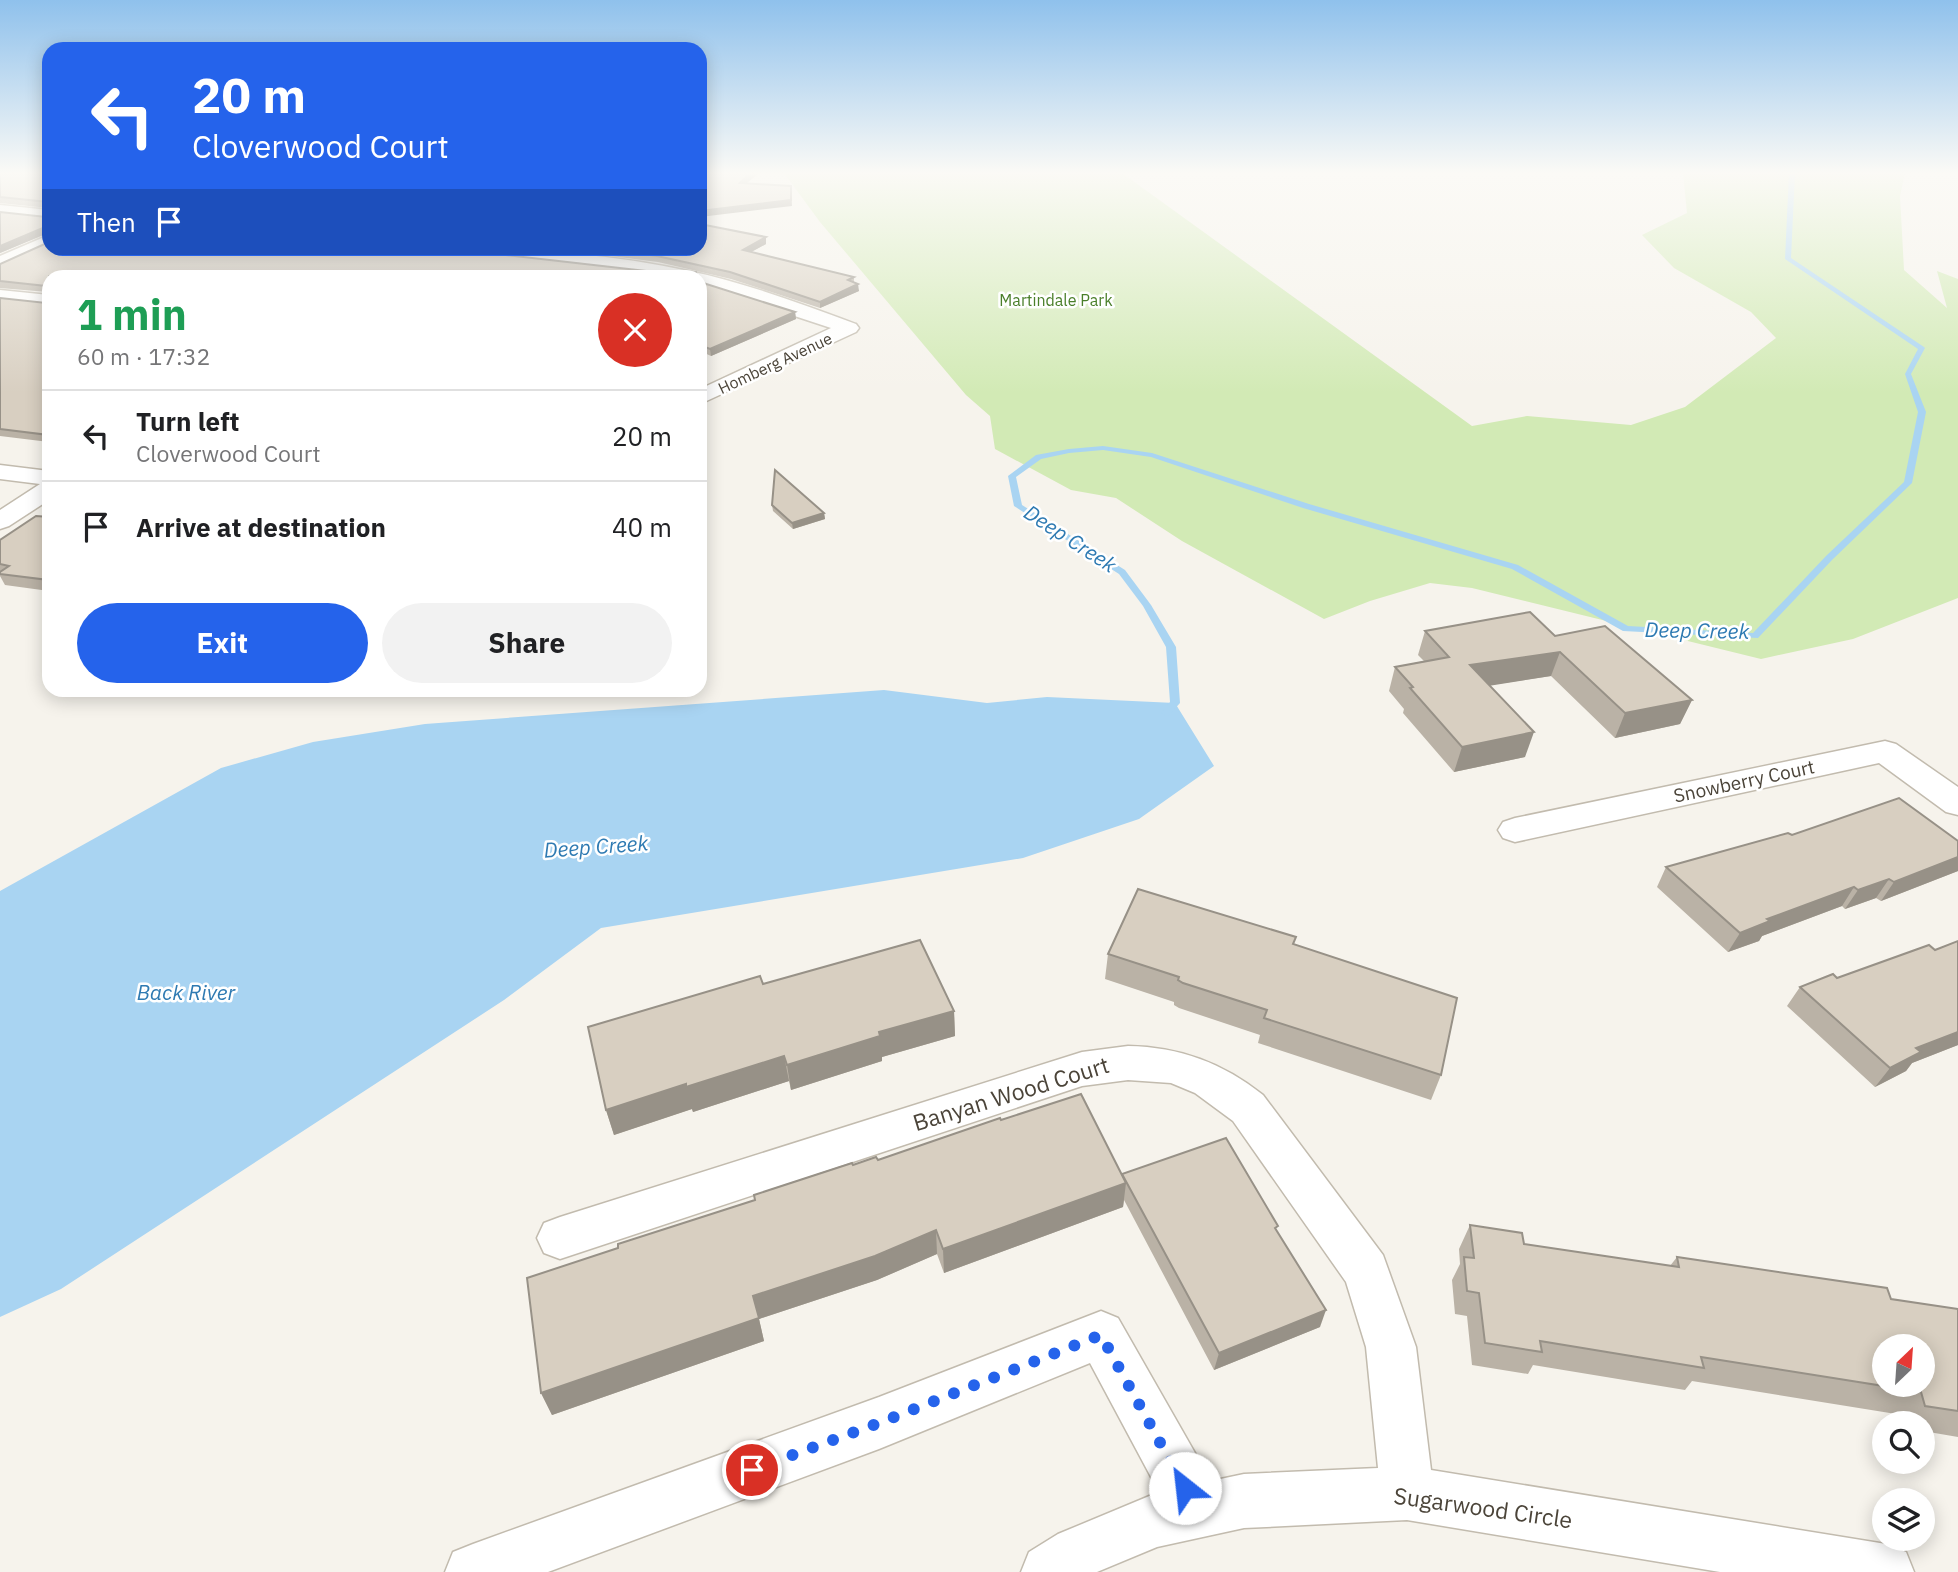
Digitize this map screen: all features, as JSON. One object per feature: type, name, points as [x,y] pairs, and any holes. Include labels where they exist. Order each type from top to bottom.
[{"type":"street","points":[[0,263],[35,246]]},
{"type":"street","points":[[568,256],[653,270]]},
{"type":"street","name":"Homberg Avenue","points":[[707,281],[849,328],[707,389]]},
{"type":"street","points":[[0,296],[42,300]]},
{"type":"street","points":[[0,472],[42,477]]},
{"type":"street","points":[[0,521],[42,494]]},
{"type":"street","name":"Snowberry Court","points":[[1514,830],[1885,751],[1958,804]]},
{"type":"street","name":"Banyan Wood Court","points":[[560,1238],[1082,1069],[1122,1062],[1169,1065],[1202,1074],[1230,1090],[1248,1108],[1366,1271],[1391,1347],[1407,1493]]},
{"type":"street","points":[[473,1572],[879,1423],[1101,1335],[1198,1511]]},
{"type":"street","name":"Sugarwood Circle","points":[[1049,1572],[1077,1553],[1156,1520],[1244,1501],[1407,1493],[1886,1572]]},
{"type":"green space","name":"Martindale Park","points":[[841,246],[1223,246],[1472,426],[1527,416],[1631,425],[1685,407],[1776,338],[1751,312],[1674,268],[1653,246],[1903,246],[1904,270],[1947,308],[1937,271],[1958,279],[1958,598],[1853,639],[1761,659],[1472,588],[1430,583],[1370,601],[1324,619],[1182,541],[1116,498],[1071,490],[995,449],[990,416],[966,395]]},
{"type":"water","name":"Back River","points":[[884,690],[987,703],[1047,697],[1175,703],[1214,766],[1139,819],[1023,858],[601,928],[504,1000],[61,1289],[0,1317],[0,891],[221,768],[313,742],[425,724]]},
{"type":"building","points":[[42,246],[42,256],[514,256],[637,270],[42,270],[42,286],[0,281],[0,264]]},
{"type":"building","points":[[707,246],[749,246],[743,250],[854,277],[848,280],[858,284],[820,302],[730,272],[657,256],[707,256]]},
{"type":"building","points":[[707,284],[795,312],[710,349],[707,348]]},
{"type":"building","points":[[0,298],[42,303],[42,434],[0,429]]},
{"type":"building","points":[[775,470],[824,513],[792,523],[772,505]]},
{"type":"building","points":[[36,516],[42,516],[42,579],[0,574],[9,566],[0,564],[0,540]]},
{"type":"building","points":[[1530,612],[1555,636],[1605,626],[1692,700],[1625,713],[1560,652],[1470,665],[1534,732],[1462,747],[1395,667],[1449,657],[1425,631]]},
{"type":"building","points":[[1899,798],[1958,841],[1958,857],[1894,882],[1889,879],[1858,890],[1854,887],[1767,919],[1770,921],[1740,933],[1666,867],[1788,833],[1792,835]]},
{"type":"building","points":[[1138,889],[1296,937],[1293,944],[1457,998],[1441,1075],[1264,1018],[1267,1010],[1183,983],[1178,980],[1179,977],[1108,954]]},
{"type":"building","points":[[920,940],[954,1011],[879,1032],[880,1036],[787,1065],[784,1056],[606,1110],[588,1027],[760,976],[763,984]]},
{"type":"building","points":[[1958,941],[1958,1032],[1916,1048],[1921,1052],[1890,1068],[1800,987],[1833,974],[1837,978],[1929,945],[1935,950]]},
{"type":"building","points":[[1081,1094],[1126,1183],[943,1249],[936,1230],[875,1256],[753,1296],[759,1318],[541,1393],[527,1278],[618,1248],[618,1244],[755,1200],[754,1195],[852,1163],[853,1165],[876,1157],[878,1160],[1000,1118],[1001,1120]]},
{"type":"building","points":[[1226,1138],[1278,1226],[1275,1228],[1326,1310],[1219,1353],[1122,1174]]},
{"type":"building","points":[[1470,1225],[1522,1233],[1524,1244],[1679,1267],[1677,1257],[1887,1288],[1891,1299],[1958,1309],[1958,1411],[1925,1406],[1922,1397],[1936,1396],[1936,1334],[1872,1334],[1872,1384],[1701,1357],[1704,1368],[1540,1341],[1542,1352],[1485,1343],[1479,1293],[1467,1291],[1464,1257],[1474,1258]]},
{"type":"waterway","name":"Deep Creek","points":[[1166,713],[1175,703],[1171,647],[1147,605],[1122,572],[1018,506],[1012,476],[1039,457],[1103,448],[1152,455],[1306,506],[1515,567],[1626,629],[1755,636],[1829,558],[1908,483],[1922,412],[1908,374],[1922,348],[1788,259],[1789,246]]},
{"type":"route","points":[[752,1470],[1101,1335],[1185,1488]]}]
